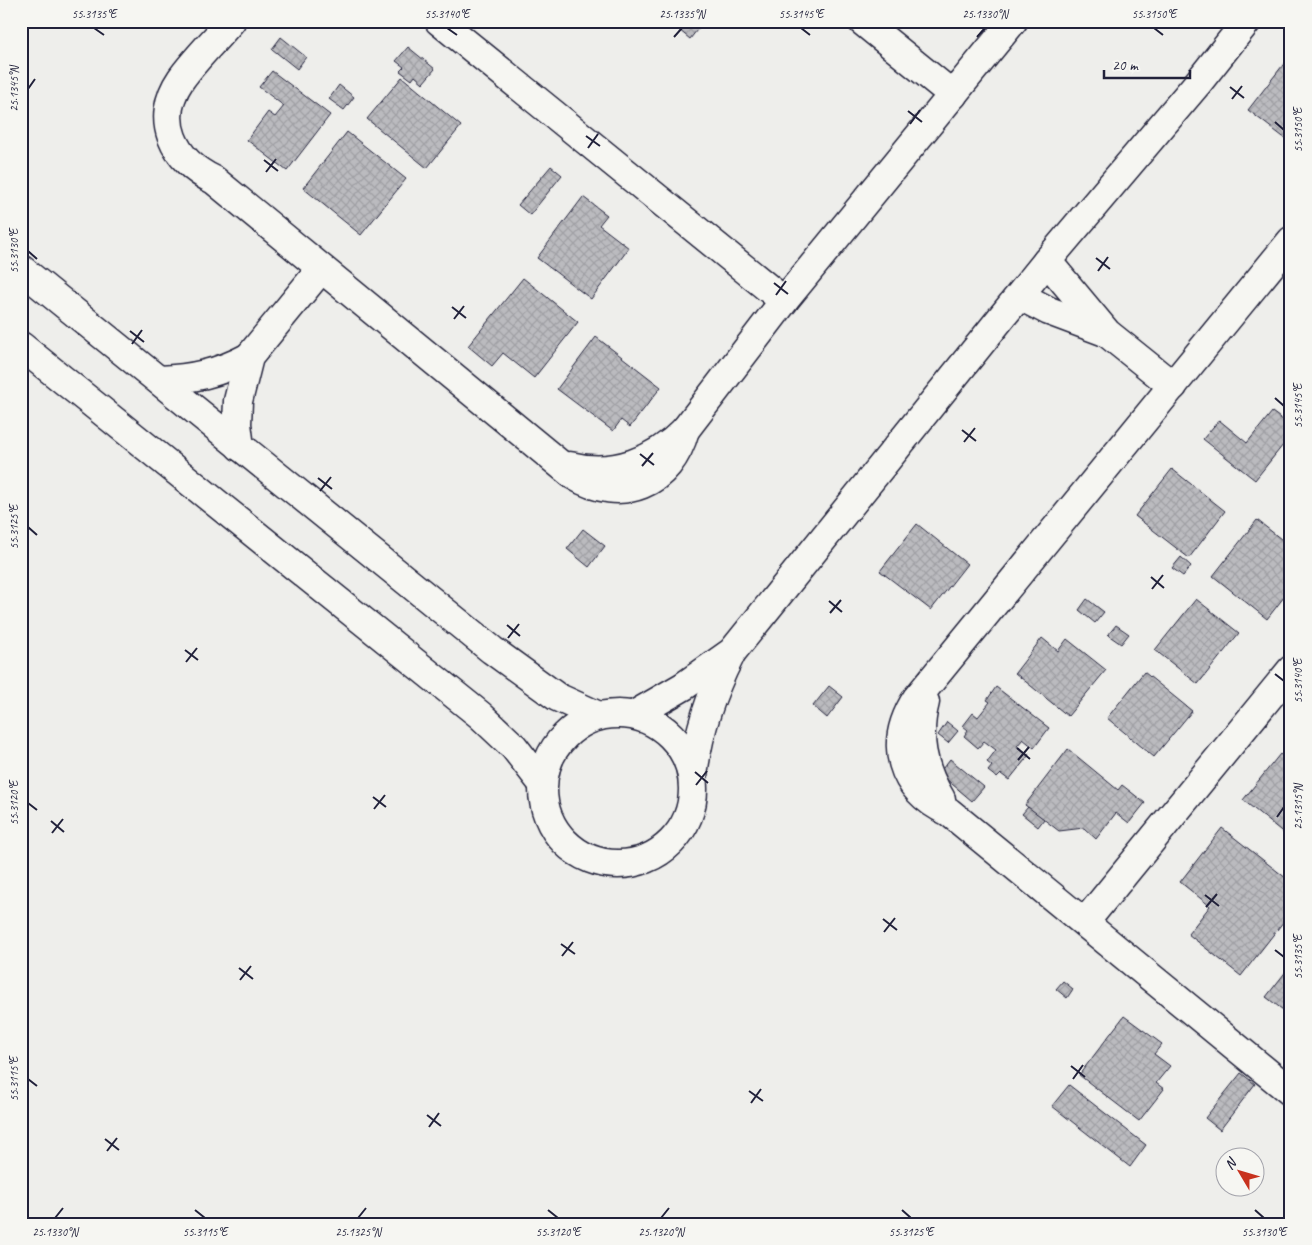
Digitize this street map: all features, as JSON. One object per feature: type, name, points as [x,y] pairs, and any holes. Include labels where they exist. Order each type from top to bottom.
[{"type":"street","points":[[231,21],[193,66],[186,100],[189,126],[196,151],[214,180],[562,464],[594,470],[628,466],[659,452],[685,430],[784,301],[1013,21]]},
{"type":"street","points":[[439,21],[784,301]]},
{"type":"street","points":[[862,21],[953,95]]},
{"type":"street","points":[[693,777],[686,756],[673,737],[655,723],[634,715],[616,713],[599,716],[577,725],[560,740],[548,760],[542,783],[544,806],[552,828],[567,846],[586,858],[608,864],[632,864],[653,856],[672,842],[686,823],[693,801],[693,777],[701,725],[709,700],[732,652],[1047,261],[1247,21]]},
{"type":"street","points":[[1290,1091],[949,812],[933,786],[921,752],[921,717],[931,684],[1291,241]]},
{"type":"street","points":[[1047,261],[1107,333],[1173,386]]},
{"type":"street","points":[[21,269],[240,447],[539,685],[573,705],[599,716]]},
{"type":"street","points":[[159,380],[205,376],[248,357],[321,269]]},
{"type":"street","points":[[1020,296],[1049,311],[1107,333]]},
{"type":"street","points":[[21,346],[480,715],[520,754],[542,783]]},
{"type":"street","points":[[240,447],[237,424],[238,401],[248,357]]},
{"type":"street","points":[[634,715],[684,686],[732,652]]},
{"type":"street","points":[[1085,922],[1291,670]]},
{"type":"building","points":[[668,21],[704,21],[690,39]]},
{"type":"building","points":[[281,37],[306,57],[297,69],[272,49]]},
{"type":"building","points":[[408,47],[435,69],[423,83],[415,76],[412,80],[400,71],[404,67],[396,61]]},
{"type":"building","points":[[1286,61],[1291,64],[1291,143],[1248,110]]},
{"type":"building","points":[[272,71],[330,115],[287,171],[247,140],[268,112],[275,117],[284,106],[259,87]]},
{"type":"building","points":[[402,77],[461,126],[427,168],[367,119]]},
{"type":"building","points":[[339,85],[354,97],[344,110],[329,99]]},
{"type":"building","points":[[347,132],[406,179],[361,235],[303,188]]},
{"type":"building","points":[[551,166],[562,175],[530,215],[518,205]]},
{"type":"building","points":[[583,197],[607,215],[599,225],[629,248],[591,299],[537,258]]},
{"type":"building","points":[[523,278],[578,322],[534,378],[503,353],[492,366],[468,346]]},
{"type":"building","points":[[596,337],[661,387],[630,427],[621,420],[613,431],[557,389]]},
{"type":"building","points":[[1291,369],[1291,380],[1286,376]]},
{"type":"building","points":[[1272,412],[1291,426],[1291,435],[1255,480],[1203,439],[1219,420],[1247,443]]},
{"type":"building","points":[[1172,469],[1225,511],[1189,558],[1135,516]]},
{"type":"building","points":[[1257,520],[1291,547],[1291,588],[1267,619],[1213,576]]},
{"type":"building","points":[[917,524],[967,564],[931,610],[880,571]]},
{"type":"building","points":[[583,529],[605,546],[589,567],[567,549]]},
{"type":"building","points":[[1181,557],[1191,566],[1183,576],[1172,568]]},
{"type":"building","points":[[1087,599],[1104,612],[1095,623],[1079,610]]},
{"type":"building","points":[[1196,599],[1239,633],[1198,684],[1155,650]]},
{"type":"building","points":[[1116,625],[1129,634],[1121,644],[1108,635]]},
{"type":"building","points":[[1042,638],[1058,651],[1067,639],[1106,670],[1068,716],[1015,673]]},
{"type":"building","points":[[1144,672],[1192,711],[1154,757],[1107,718]]},
{"type":"building","points":[[829,686],[843,697],[827,718],[813,706]]},
{"type":"building","points":[[996,687],[1049,728],[1034,748],[1023,739],[1017,746],[1029,755],[1009,780],[1001,774],[997,778],[988,771],[992,766],[987,762],[996,750],[984,741],[978,748],[964,736],[968,730],[963,726],[973,713],[978,717],[990,702],[987,700]]},
{"type":"building","points":[[947,722],[958,731],[948,743],[938,735]]},
{"type":"building","points":[[1068,749],[1118,790],[1122,785],[1145,803],[1129,823],[1116,813],[1096,839],[1084,828],[1059,831],[1025,805]]},
{"type":"building","points":[[1280,754],[1291,763],[1291,839],[1243,800]]},
{"type":"building","points":[[950,759],[984,787],[972,801],[939,773]]},
{"type":"building","points":[[1028,807],[1044,819],[1038,827],[1022,814]]},
{"type":"building","points":[[1222,828],[1291,882],[1291,912],[1241,976],[1188,934],[1210,906],[1180,882]]},
{"type":"building","points":[[1291,965],[1291,1016],[1266,997]]},
{"type":"building","points":[[1063,981],[1073,989],[1067,998],[1056,989]]},
{"type":"building","points":[[1124,1016],[1162,1044],[1154,1054],[1170,1066],[1156,1083],[1164,1089],[1139,1121],[1079,1075]]},
{"type":"building","points":[[1241,1073],[1255,1084],[1220,1130],[1205,1118]]},
{"type":"building","points":[[1069,1085],[1146,1145],[1130,1167],[1052,1106]]}]
